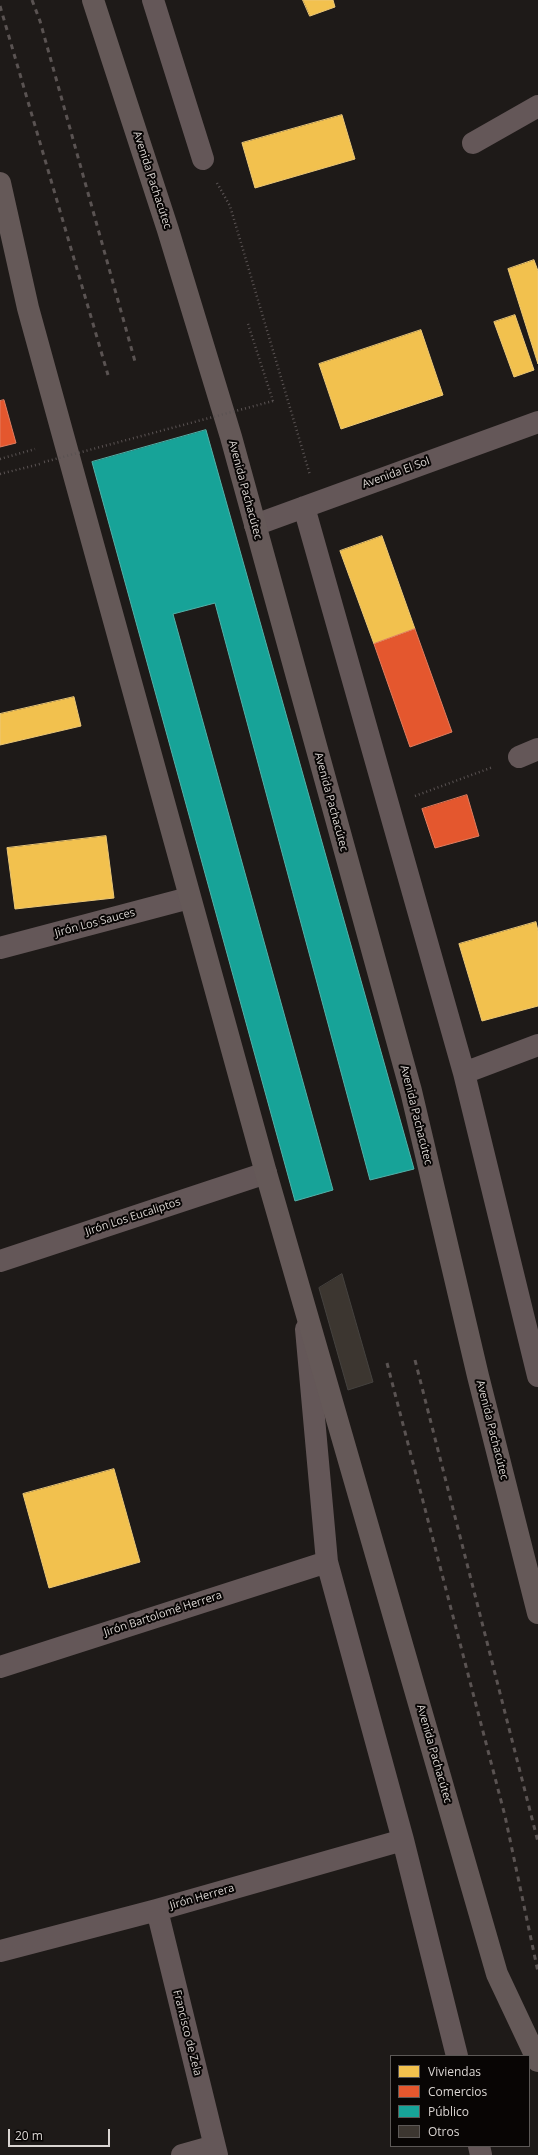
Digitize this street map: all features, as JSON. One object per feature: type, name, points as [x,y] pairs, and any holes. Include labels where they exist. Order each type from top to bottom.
[{"type":"main road","name":"Avenida Pachacútec","points":[[93,0],[168,230],[231,436],[411,1091],[476,1368],[538,1613]]},
{"type":"main road","name":"Avenida Pachacútec","points":[[0,183],[28,308],[189,898],[266,1173],[497,1974],[538,2061]]},
{"type":"street","points":[[153,0],[203,159]]},
{"type":"street","points":[[473,144],[538,106]]},
{"type":"street","name":"Avenida El Sol","points":[[255,525],[538,422]]},
{"type":"street","points":[[311,505],[388,803],[464,1073],[536,1362]]},
{"type":"street","name":"Jirón Los Sauces","points":[[0,948],[189,898]]},
{"type":"street","points":[[464,1073],[538,1046]]},
{"type":"street","name":"Jirón Los Eucaliptos","points":[[0,1260],[266,1173]]},
{"type":"street","name":"Avenida Pachacútec","points":[[303,1302],[327,1562],[403,1840],[457,2055]]},
{"type":"street","name":"Jirón Bartolomé Herrera","points":[[0,1667],[327,1562]]},
{"type":"street","name":"Jirón Herrera","points":[[0,1951],[157,1910],[403,1840]]},
{"type":"street","name":"Francisco de Zela","points":[[157,1910],[216,2150]]},
{"type":"street","points":[[182,2155],[216,2150]]},
{"type":"path","points":[[203,159],[230,206],[311,505]]},
{"type":"path","points":[[0,474],[273,401],[248,324]]},
{"type":"path","points":[[0,459],[36,450],[34,442]]},
{"type":"path","points":[[388,803],[409,799],[528,753]]},
{"type":"building: Viviendas","points":[[303,0],[333,0],[335,7],[310,16]]},
{"type":"building: Viviendas","points":[[342,115],[355,159],[255,188],[242,143]]},
{"type":"building: Viviendas","points":[[534,260],[538,271],[538,364],[508,269]]},
{"type":"building: Viviendas","points":[[515,315],[534,370],[514,377],[494,322]]},
{"type":"building: Viviendas","points":[[421,330],[443,395],[341,429],[319,364]]},
{"type":"building: Viviendas","points":[[382,536],[415,629],[374,644],[340,551]]},
{"type":"building: Viviendas","points":[[74,697],[81,726],[0,745],[0,714]]},
{"type":"building: Viviendas","points":[[106,836],[114,898],[15,909],[7,848]]},
{"type":"building: Viviendas","points":[[536,922],[538,931],[538,1006],[482,1021],[459,944]]},
{"type":"building: Viviendas","points":[[114,1469],[140,1562],[49,1588],[23,1494]]},
{"type":"building: Comercios","points":[[4,400],[16,443],[0,447],[0,401]]},
{"type":"building: Comercios","points":[[415,629],[452,732],[410,747],[374,644]]},
{"type":"building: Comercios","points":[[467,795],[479,836],[435,848],[422,809]]},
{"type":"building: Público","points":[[206,430],[414,1169],[370,1180],[215,603],[173,614],[333,1190],[295,1201],[92,462]]},
{"type":"building: Otros","points":[[342,1274],[373,1382],[348,1390],[319,1288]]},
{"type":"railway","points":[[32,0],[40,21],[136,365]]},
{"type":"railway","points":[[0,6],[108,375]]},
{"type":"railway","points":[[415,1360],[538,1842]]},
{"type":"railway","points":[[387,1363],[505,1816],[538,1972]]}]
